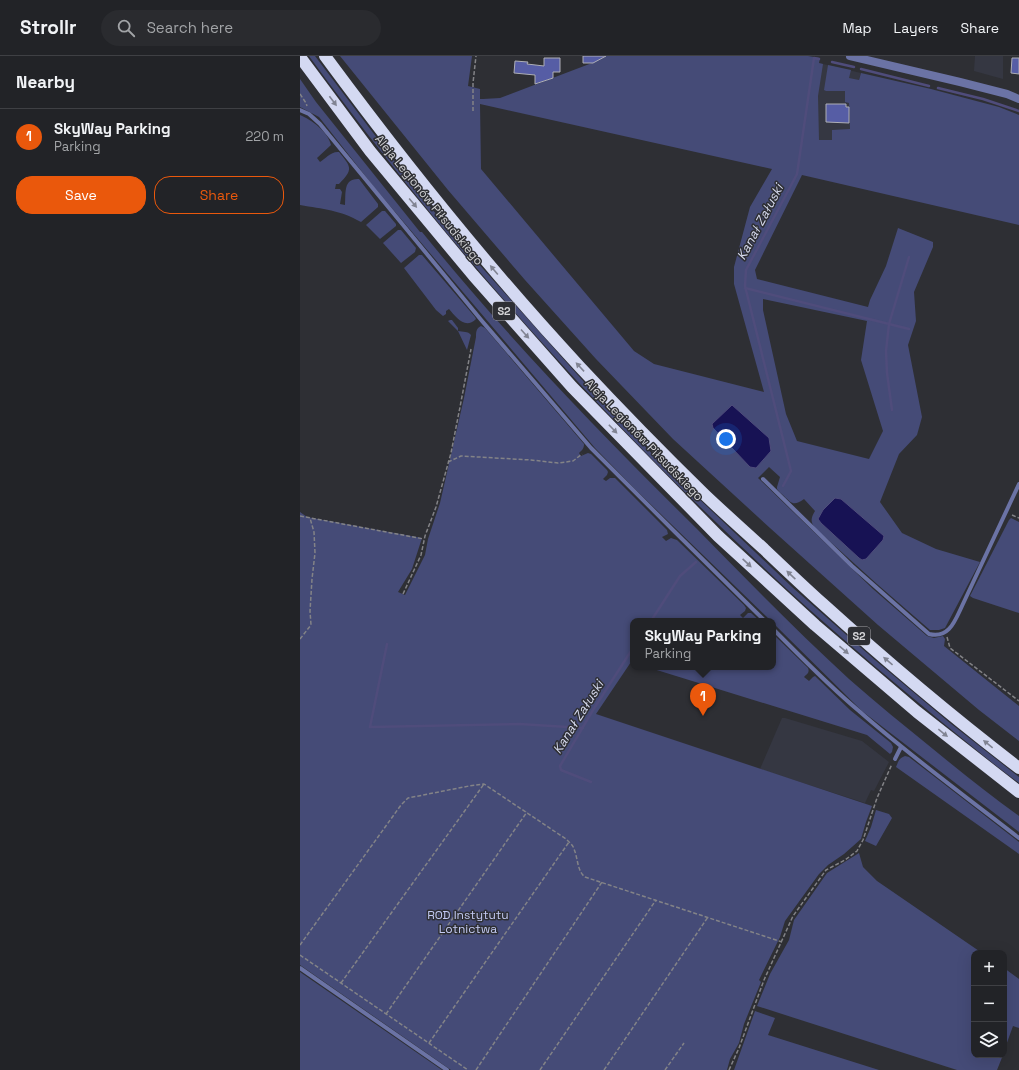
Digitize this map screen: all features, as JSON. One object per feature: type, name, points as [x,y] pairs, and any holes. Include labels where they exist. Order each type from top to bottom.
[{"type":"highway","name":"Aleja Legionów Piłsudskiego","points":[[324,56],[434,198],[485,259],[579,366],[637,427],[706,495],[822,604],[932,699],[1019,768]]},
{"type":"highway","name":"Aleja Legionów Piłsudskiego","points":[[300,57],[365,145],[473,276],[572,387],[718,536],[815,625],[917,712],[1019,792]]},
{"type":"street","points":[[850,56],[960,82],[1007,94],[1019,99]]},
{"type":"lane","points":[[300,110],[309,114],[320,124],[482,321],[591,448],[762,618]]},
{"type":"lane","points":[[762,479],[852,566],[929,634],[935,635],[942,634],[951,627],[1019,484]]},
{"type":"lane","points":[[776,632],[815,671],[901,747],[1019,838]]},
{"type":"lane","points":[[895,759],[901,747]]},
{"type":"lane","points":[[300,968],[447,1070]]},
{"type":"path","points":[[473,111],[473,83],[476,56]]},
{"type":"path","points":[[300,94],[306,103],[309,114]]},
{"type":"path","points":[[403,594],[421,556],[424,538],[436,507],[448,462],[471,349]]},
{"type":"path","points":[[448,462],[461,456],[558,463],[573,461],[582,454]]},
{"type":"path","points":[[300,516],[424,538]]},
{"type":"path","points":[[300,639],[312,625],[310,612],[315,553],[314,532],[310,518]]},
{"type":"path","points":[[945,632],[950,648],[1019,701]]},
{"type":"path","points":[[729,1070],[739,1048],[764,980],[793,916],[826,870],[845,860],[857,851],[864,840],[877,798],[895,759]]},
{"type":"path","points":[[300,945],[401,805],[408,798],[484,784],[566,839],[574,847],[581,874],[585,877],[782,942]]},
{"type":"path","points":[[341,983],[484,784]]},
{"type":"path","points":[[386,1014],[527,812]]},
{"type":"path","points":[[428,1043],[569,842]]},
{"type":"path","points":[[476,1070],[602,882]]},
{"type":"path","points":[[540,1070],[656,900]]},
{"type":"path","points":[[604,1070],[708,918]]},
{"type":"path","points":[[300,955],[468,1070]]},
{"type":"path","points":[[665,1070],[684,1043]]},
{"type":"shaded area","points":[[975,56],[1003,56],[1003,79],[974,71]]},
{"type":"shaded area","points":[[819,63],[861,73],[859,79],[859,152],[806,139]]},
{"type":"shaded area","points":[[732,405],[769,438],[771,451],[756,468],[750,467],[713,428],[712,424]]},
{"type":"shaded area","points":[[835,498],[841,499],[884,536],[883,540],[866,559],[862,560],[859,558],[818,519],[823,510]]},
{"type":"shaded area","points":[[782,718],[862,741],[889,762],[874,791],[871,790],[865,803],[760,769]]},
{"type":"green space","points":[[309,56],[315,56],[417,191],[460,243],[592,391],[658,460],[792,587],[950,723],[1019,777],[1019,783],[926,709],[810,610],[741,547],[609,415],[483,276],[365,131]]},
{"type":"green space","points":[[340,56],[472,56],[468,86],[480,89],[480,99],[500,98],[592,63],[606,56],[808,56],[820,58],[819,63],[823,64],[818,96],[819,140],[832,140],[832,130],[850,129],[849,103],[845,102],[845,91],[824,90],[828,65],[851,70],[849,78],[859,80],[861,73],[931,89],[999,107],[1019,115],[1019,225],[802,175],[755,270],[757,279],[868,307],[886,266],[898,228],[933,242],[933,247],[914,292],[916,321],[908,345],[922,417],[917,435],[899,454],[880,502],[902,533],[936,549],[980,562],[945,628],[930,630],[815,528],[812,520],[815,511],[804,499],[798,503],[789,501],[777,489],[780,477],[769,467],[758,478],[873,589],[927,636],[934,638],[943,636],[945,639],[944,646],[1019,706],[1019,741],[979,710],[878,625],[673,439],[596,359],[525,280],[448,190]],"holes":[[[480,104],[772,169],[750,207],[734,267],[734,284],[764,392],[654,364],[634,351],[481,169]],[[763,299],[867,321],[861,360],[883,431],[869,459],[797,441],[786,414],[763,310]]]},
{"type":"green space","points":[[300,79],[316,102],[420,232],[422,232],[487,309],[555,384],[771,604],[849,679],[986,792],[1019,816],[1019,832],[862,711],[776,626],[776,618],[768,618],[635,489],[595,448],[374,187],[319,117],[300,107]]},
{"type":"green space","points":[[300,115],[319,127],[329,140],[331,145],[317,158],[320,162],[331,154],[339,152],[348,165],[349,171],[347,175],[339,184],[336,184],[335,189],[340,189],[342,192],[340,204],[345,205],[346,187],[350,181],[359,179],[378,204],[378,207],[361,222],[339,212],[300,205]]},
{"type":"green space","points":[[382,211],[385,211],[396,226],[380,239],[366,225]]},
{"type":"green space","points":[[398,230],[401,230],[416,248],[415,252],[401,263],[383,243]]},
{"type":"green space","points":[[419,255],[422,255],[476,319],[472,322],[464,323],[449,309],[443,316],[436,310],[404,268]]},
{"type":"green space","points":[[452,320],[458,328],[458,331],[448,321]]},
{"type":"green space","name":"ROD Instytutu Lotnictwa","points":[[481,326],[485,328],[584,444],[579,453],[581,456],[588,453],[591,454],[607,470],[607,475],[603,479],[606,481],[610,478],[615,478],[667,530],[668,534],[662,537],[666,541],[671,538],[677,540],[746,608],[740,615],[743,618],[630,618],[630,663],[596,714],[872,806],[861,839],[819,874],[785,921],[780,937],[759,980],[761,982],[744,1024],[739,1043],[730,1059],[727,1070],[451,1070],[300,965],[300,512],[307,517],[422,538],[412,569],[398,592],[405,595],[425,555],[428,539],[440,503],[478,328]]},
{"type":"green space","points":[[458,331],[467,332],[471,335],[467,350]]},
{"type":"green space","points":[[1011,518],[1019,522],[1019,613],[970,596]]},
{"type":"green space","points":[[748,613],[751,613],[757,618],[743,618]]},
{"type":"green space","points":[[776,637],[808,668],[809,670],[804,677],[809,681],[815,676],[850,710],[891,743],[893,747],[892,752],[890,754],[867,735],[657,670],[776,670]]},
{"type":"green space","points":[[905,756],[909,757],[1019,842],[1019,854],[896,767],[900,759]]},
{"type":"green space","points":[[876,810],[889,814],[892,818],[876,846],[865,841]]},
{"type":"green space","points":[[859,853],[863,867],[877,881],[978,950],[971,950],[971,1058],[1002,1058],[997,1070],[957,1070],[757,1006],[770,974],[789,940],[794,920],[827,873]]},
{"type":"green space","points":[[1007,970],[1019,979],[1019,1028],[1013,1026],[1007,1043]]},
{"type":"green space","points":[[300,972],[442,1070],[300,1070]]},
{"type":"green space","points":[[755,1011],[775,1018],[768,1035],[879,1070],[734,1070]]},
{"type":"building","points":[[583,56],[606,56],[593,63],[583,63]]},
{"type":"building","points":[[544,58],[560,58],[560,72],[553,72],[553,78],[535,84],[535,75],[514,73],[515,61],[528,62],[527,64],[544,66]]},
{"type":"building","points":[[1012,58],[1019,58],[1019,74],[1011,73]]},
{"type":"building","points":[[826,104],[846,104],[846,107],[849,107],[849,123],[826,122]]},
{"type":"waterway","name":"Kanał Załuski","points":[[783,486],[791,471],[745,286],[746,270],[797,174],[814,58],[819,59]]},
{"type":"waterway","points":[[832,62],[854,67]]},
{"type":"waterway","points":[[861,69],[929,86]]},
{"type":"waterway","points":[[938,88],[983,99],[1019,111]]},
{"type":"waterway","points":[[892,410],[887,373],[886,351],[889,324],[909,257]]},
{"type":"waterway","points":[[745,288],[909,329]]},
{"type":"waterway","name":"Kanał Załuski","points":[[653,618],[680,576],[696,562]]},
{"type":"waterway","points":[[387,644],[370,727],[520,724],[583,728]]},
{"type":"waterway","name":"Kanał Załuski","points":[[591,782],[561,770],[560,766],[593,710],[630,653]]},
{"type":"place","name":"SkyWay Parking","points":[[703,716]]}]
